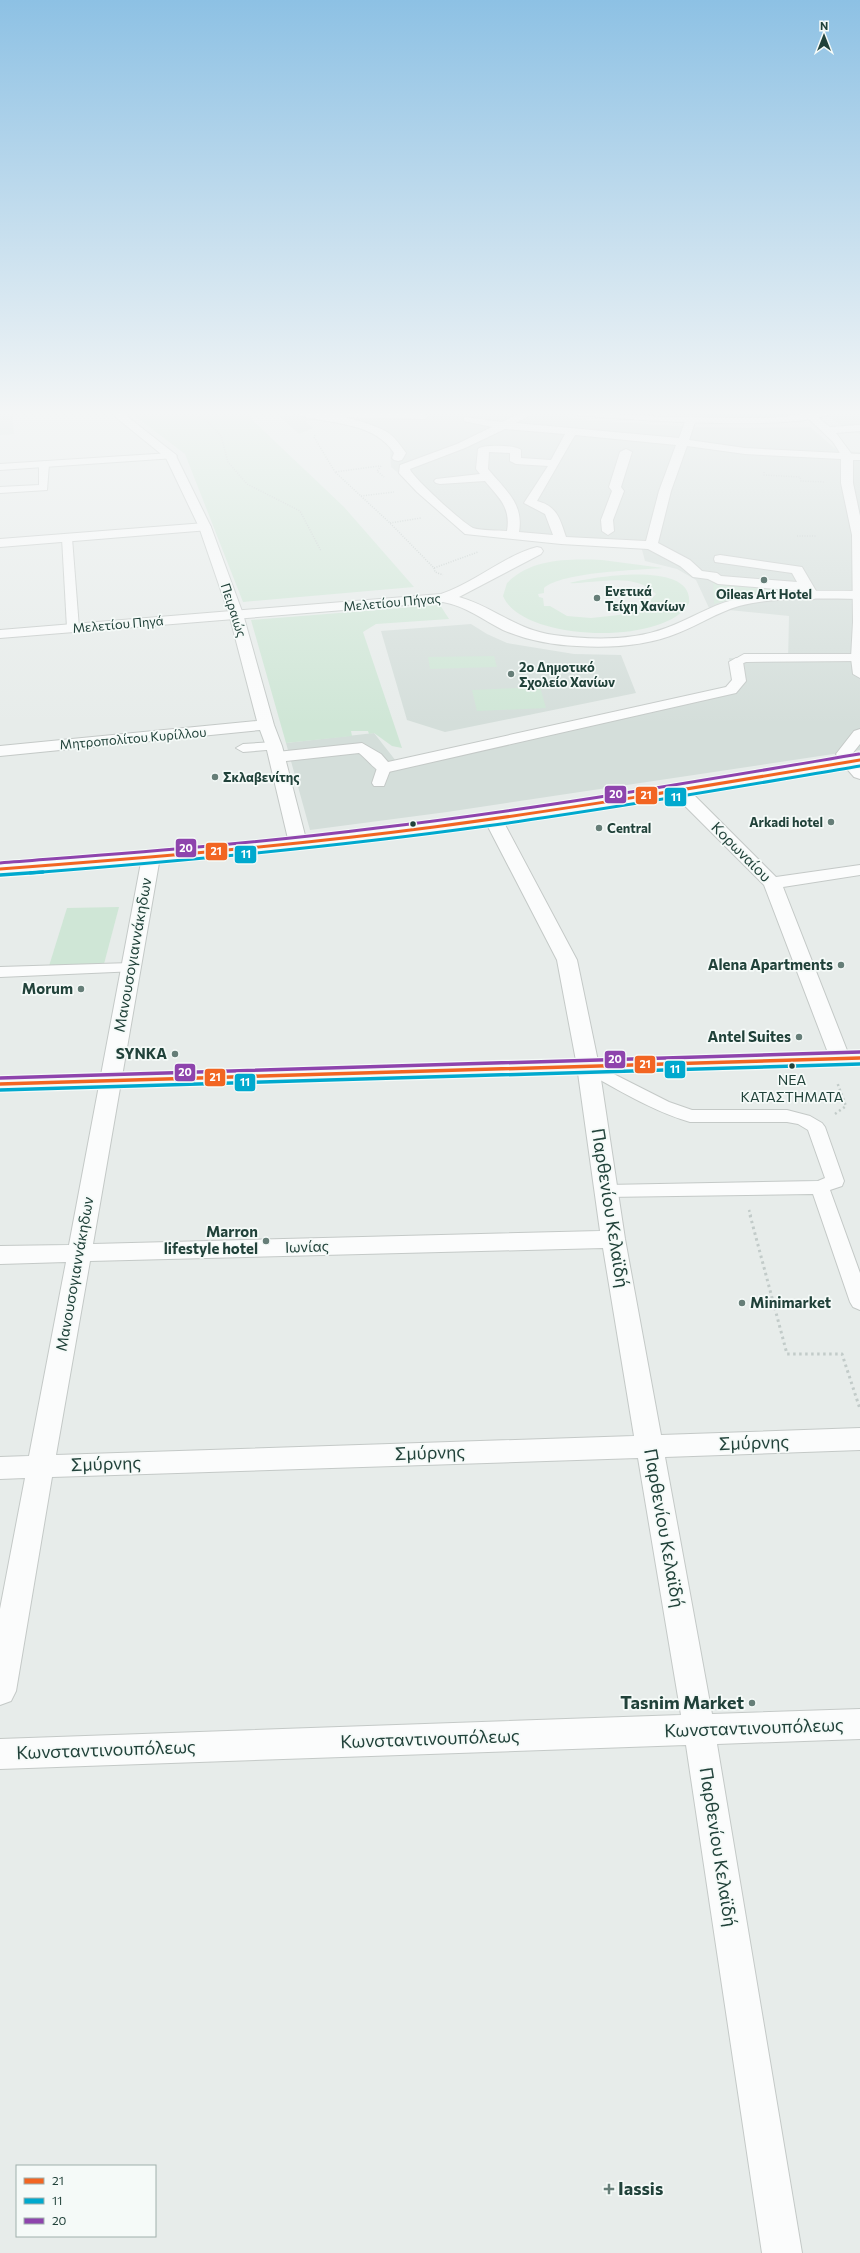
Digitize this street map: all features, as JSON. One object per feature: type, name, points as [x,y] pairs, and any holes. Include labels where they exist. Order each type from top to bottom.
[{"type":"street","name":"Πειραιώς","points":[[199,515],[236,614],[266,725],[275,751],[298,843]]},
{"type":"street","points":[[450,515],[469,532],[561,540],[651,545],[678,559],[698,574],[712,576],[718,580],[809,592],[860,595]]},
{"type":"street","points":[[512,536],[515,519],[514,515]]},
{"type":"street","points":[[552,515],[561,540]]},
{"type":"street","points":[[608,531],[607,520],[609,515]]},
{"type":"street","points":[[651,545],[659,515]]},
{"type":"street","points":[[854,515],[859,535],[860,622],[858,658],[860,674]]},
{"type":"street","points":[[0,543],[205,528]]},
{"type":"street","name":"Μελετίου Πήγας","points":[[236,614],[443,598],[462,592],[517,558],[537,551],[563,546],[627,543]]},
{"type":"street","points":[[720,560],[797,570],[809,592]]},
{"type":"street","points":[[443,598],[467,602],[507,626],[523,632],[559,640],[598,642],[633,640],[663,634],[711,612],[741,602],[809,592]]},
{"type":"street","name":"Μελετίου Πηγά","points":[[0,634],[236,614]]},
{"type":"street","points":[[275,751],[362,748],[375,757],[382,776],[731,690],[739,681],[736,662]]},
{"type":"street","name":"Μητροπολίτου Κυρίλλου","points":[[0,751],[266,725]]},
{"type":"street","points":[[856,765],[844,754],[860,734]]},
{"type":"street","points":[[0,868],[151,857],[298,843],[493,820],[679,790],[856,765]]},
{"type":"street","name":"Κορωναίου","points":[[679,790],[772,883],[843,1058]]},
{"type":"street","name":"Παρθενίου Κελαϊδή","points":[[493,820],[567,960],[588,1066],[613,1239],[699,1730],[782,2253]]},
{"type":"street","name":"Μανουσογιαννάκηδων","points":[[0,1691],[151,857]]},
{"type":"street","points":[[772,883],[860,870]]},
{"type":"street","points":[[0,1084],[843,1058]]},
{"type":"street","name":"Ιωνίας","points":[[0,1255],[613,1239]]},
{"type":"street","name":"Σμύρνης","points":[[0,1468],[860,1439]]},
{"type":"street","name":"Κωνσταντινουπόλεως","points":[[0,1754],[860,1724]]},
{"type":"lane","points":[[67,538],[72,628]]},
{"type":"lane","points":[[736,662],[744,658],[858,658]]},
{"type":"lane","points":[[243,748],[275,751]]},
{"type":"lane","points":[[0,972],[131,968]]},
{"type":"lane","points":[[588,1066],[663,1106],[690,1116],[788,1116],[804,1120],[816,1127],[835,1181],[820,1186],[606,1190]]},
{"type":"lane","points":[[820,1186],[860,1302]]},
{"type":"path","points":[[302,515],[321,551]]},
{"type":"path","points":[[382,515],[434,568],[478,553],[477,547]]},
{"type":"path","points":[[390,523],[422,518]]},
{"type":"path","points":[[797,536],[817,536]]},
{"type":"path","points":[[816,1127],[846,1106],[843,1058]]},
{"type":"path","points":[[744,1188],[787,1354],[842,1354],[860,1409]]},
{"type":"shaded area","points":[[448,515],[860,515],[860,750],[447,812],[310,830],[286,743],[374,733],[396,761],[719,689],[733,681],[729,658],[788,662],[789,616],[709,608],[696,580],[677,569],[645,561],[641,546],[466,530]]},
{"type":"shaded area","name":"2ο Δημοτικό Σχολείο Χανίων","points":[[471,624],[487,634],[507,643],[574,654],[621,655],[636,693],[445,732],[407,720],[381,631]]},
{"type":"green space","points":[[209,515],[351,515],[414,587],[243,602]]},
{"type":"green space","points":[[564,560],[602,560],[663,568],[619,571],[567,578],[553,583],[544,588],[544,593],[538,594],[539,597],[543,598],[544,606],[550,606],[567,616],[591,618],[619,615],[640,606],[645,607],[650,605],[648,603],[656,594],[642,584],[625,580],[570,583],[619,575],[660,576],[676,581],[686,590],[689,603],[675,617],[653,627],[625,632],[594,633],[564,630],[537,623],[516,611],[503,596],[507,583],[517,575],[539,564]]},
{"type":"green space","points":[[713,582],[804,589],[806,594],[740,597],[714,604]]},
{"type":"green space","points":[[440,605],[449,619],[376,624],[363,632],[402,748],[392,746],[374,733],[369,734],[368,731],[351,731],[352,736],[286,743],[251,620]]},
{"type":"green space","points":[[494,656],[497,667],[430,669],[428,657]]},
{"type":"green space","points":[[540,687],[546,708],[477,711],[472,690]]},
{"type":"green space","points":[[119,907],[104,964],[49,966],[67,908]]},
{"type":"transit line","name":"20","points":[[0,863],[109,855],[379,828],[593,798],[859,754]]},
{"type":"transit line","name":"21","points":[[0,869],[217,851],[434,827],[594,804],[860,760]]},
{"type":"transit line","name":"11","points":[[0,875],[217,857],[434,833],[594,810],[860,766]]},
{"type":"transit line","name":"20","points":[[0,1078],[860,1052]]},
{"type":"transit line","name":"21","points":[[0,1084],[860,1058]]},
{"type":"transit line","name":"11","points":[[0,1090],[860,1064]]},
{"type":"place","name":"Oileas Art Hotel","points":[[764,580]]},
{"type":"place","name":"Ενετικά Τείχη Χανίων","points":[[597,598]]},
{"type":"place","name":"2ο Δημοτικό Σχολείο Χανίων","points":[[511,674]]},
{"type":"place","name":"Σκλαβενίτης","points":[[215,777]]},
{"type":"place","name":"Arkadi hotel","points":[[831,822]]},
{"type":"place","name":"Central","points":[[599,828]]},
{"type":"place","name":"Alena Apartments","points":[[841,965]]},
{"type":"place","name":"Morum","points":[[81,989]]},
{"type":"place","name":"Antel Suites","points":[[799,1037]]},
{"type":"place","name":"SYNKA","points":[[175,1054]]},
{"type":"place","name":"ΝΕΑ ΚΑΤΑΣΤΗΜΑΤΑ","points":[[792,1066]]},
{"type":"place","name":"Marron lifestyle hotel","points":[[266,1241]]},
{"type":"place","name":"Minimarket","points":[[742,1303]]},
{"type":"place","name":"Tasnim Market","points":[[752,1703]]},
{"type":"place","name":"Iassis","points":[[609,2189]]}]
